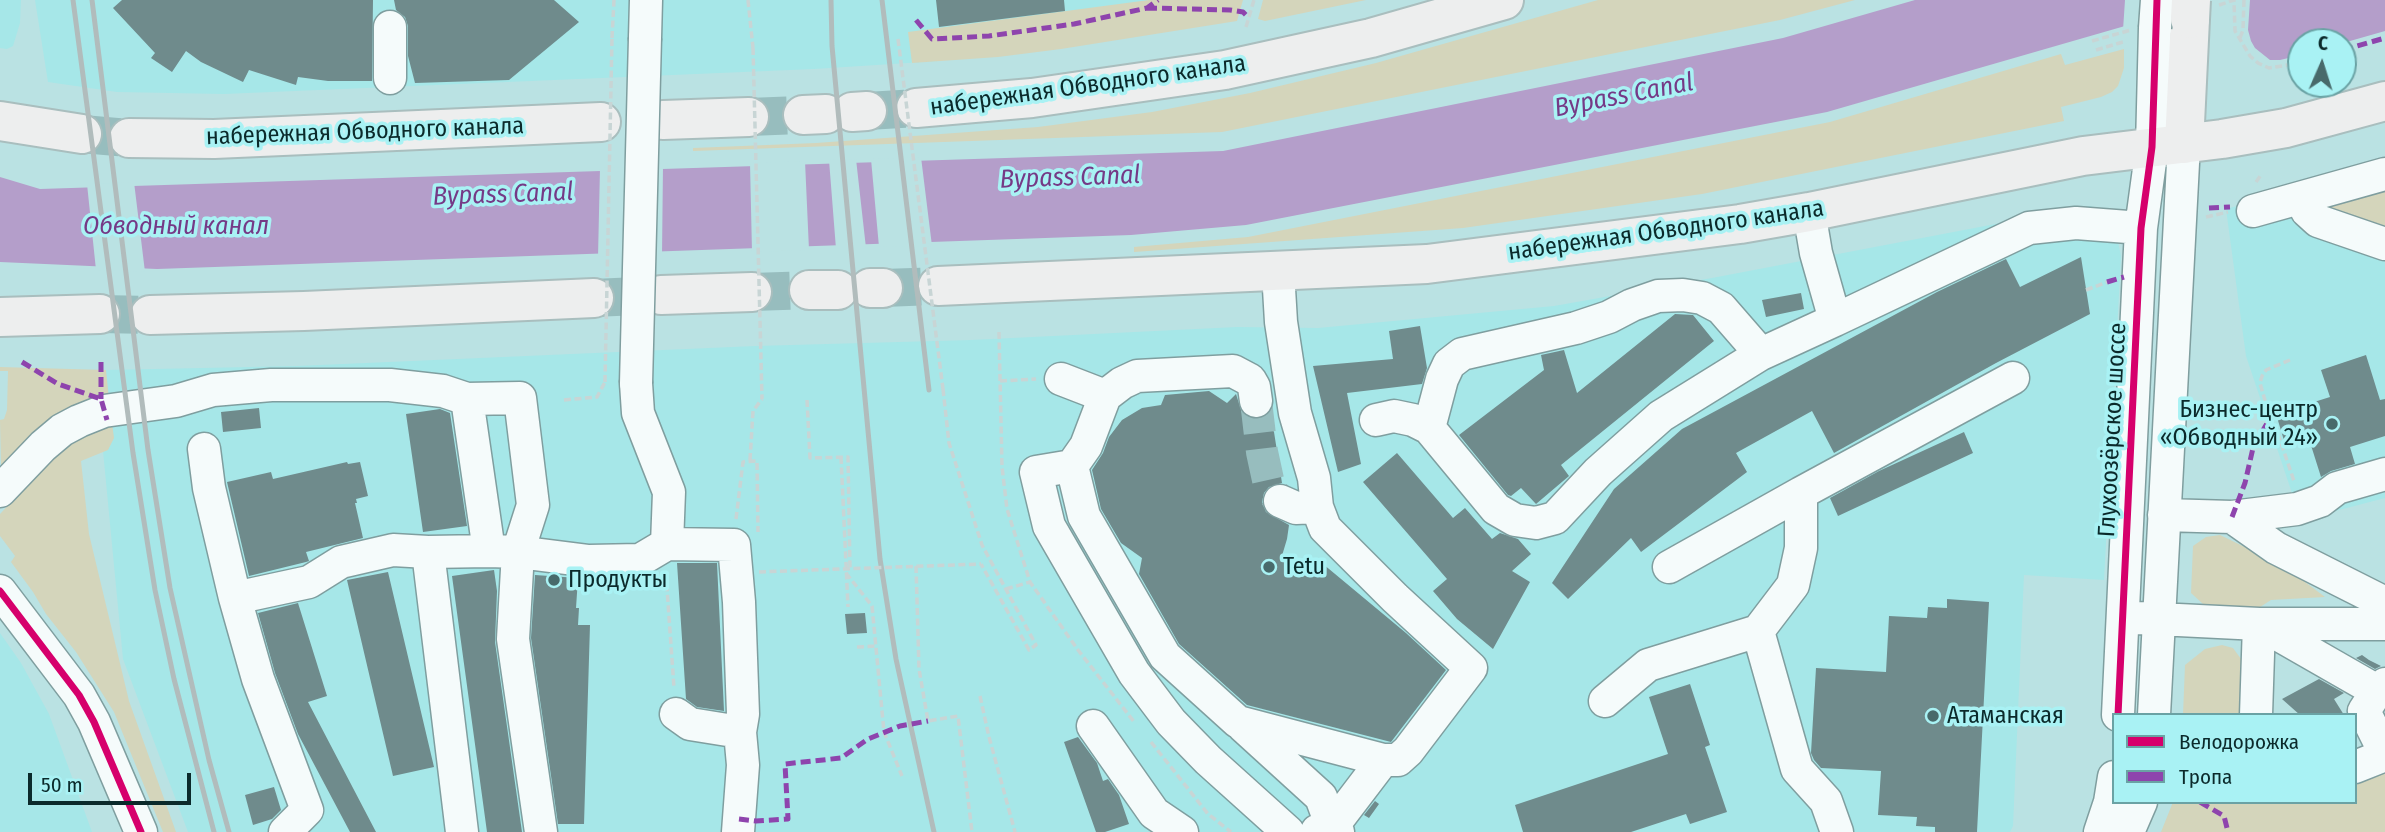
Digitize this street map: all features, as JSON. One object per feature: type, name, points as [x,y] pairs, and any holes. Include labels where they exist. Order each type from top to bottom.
[{"type":"main road","name":"набережная Обводного канала","points":[[916,108],[1032,98],[1225,70],[1371,38],[1504,0]]},
{"type":"main road","points":[[2168,145],[2173,12]]},
{"type":"main road","name":"набережная Обводного канала","points":[[938,286],[1426,264],[1740,224],[2083,156],[2286,128],[2385,101]]},
{"type":"main road","points":[[663,120],[749,117]]},
{"type":"main road","points":[[0,121],[82,134]]},
{"type":"main road","name":"набережная Обводного канала","points":[[129,138],[214,139],[601,122]]},
{"type":"main road","points":[[661,295],[752,292]]},
{"type":"main road","points":[[150,315],[594,298]]},
{"type":"main road","points":[[0,317],[100,314]]},
{"type":"street","points":[[646,0],[621,382],[638,413],[669,492],[667,544]]},
{"type":"street","points":[[390,12],[390,78]]},
{"type":"street","points":[[2154,713],[2164,515],[2168,145]]},
{"type":"street","name":"Глухоозёрское шоссе","points":[[2118,713],[2141,228],[2168,145]]},
{"type":"street","points":[[2242,211],[2301,198],[2385,174]]},
{"type":"street","points":[[2301,198],[2306,211],[2318,221],[2385,244]]},
{"type":"street","points":[[1810,212],[1816,253],[1835,320]]},
{"type":"street","points":[[1376,420],[1394,416],[1413,420],[1429,428],[1496,509],[1515,520],[1536,523],[1555,518],[1598,472],[1661,416],[1761,354],[2029,228],[2076,223],[2141,228]]},
{"type":"street","points":[[1238,722],[1383,760],[1398,760],[1408,751],[1471,668],[1325,528],[1317,507],[1314,478],[1295,413],[1281,322],[1278,272]]},
{"type":"street","points":[[1429,428],[1442,379],[1449,364],[1462,354],[1576,328],[1658,296],[1683,295],[1702,298],[1721,308],[1761,354]]},
{"type":"street","points":[[1256,401],[1250,380],[1233,370],[1137,376],[1105,396],[1086,446],[1072,466],[1036,472],[1049,526],[1134,673],[1171,722],[1208,760],[1288,832]]},
{"type":"street","points":[[1669,567],[2013,377]]},
{"type":"street","points":[[1053,379],[1105,396]]},
{"type":"street","points":[[0,491],[62,430],[104,411],[176,401],[213,390],[271,385],[409,385],[443,391],[467,399],[520,398],[533,505],[503,552]]},
{"type":"street","points":[[467,399],[503,552],[541,832]]},
{"type":"street","points":[[204,449],[209,488],[235,598],[258,679],[307,810],[285,832]]},
{"type":"street","points":[[1072,466],[1084,516],[1165,656],[1321,797],[1327,830]]},
{"type":"street","points":[[2164,515],[2232,517],[2297,509],[2320,501],[2337,488],[2385,474]]},
{"type":"street","points":[[1605,701],[1648,665],[1758,631],[1793,585],[1801,548],[1801,493]]},
{"type":"street","points":[[1280,501],[1296,508],[1317,507]]},
{"type":"street","points":[[2232,517],[2276,548],[2385,603]]},
{"type":"street","points":[[235,598],[309,582],[341,562],[393,550],[503,552],[589,561],[640,560],[667,544],[750,546],[739,602],[743,714],[740,732],[743,765],[738,832]]},
{"type":"street","points":[[428,552],[462,832]]},
{"type":"street","points":[[0,591],[79,695],[94,722],[139,831]]},
{"type":"street","points":[[2123,618],[2259,624],[2385,624]]},
{"type":"street","points":[[2259,624],[2381,688],[2364,711],[2385,754],[2357,767]]},
{"type":"street","points":[[2256,713],[2259,624]]},
{"type":"street","points":[[1758,631],[1797,769],[1826,800],[1837,832]]},
{"type":"street","points":[[676,714],[690,724],[740,732]]},
{"type":"street","points":[[1093,726],[1154,813],[1182,832]]},
{"type":"street","points":[[1327,830],[1383,760]]},
{"type":"street","points":[[2100,832],[2112,790]]},
{"type":"street","points":[[2128,832],[2140,804]]},
{"type":"path","points":[[564,400],[597,397],[621,382],[612,38],[614,0]]},
{"type":"path","points":[[748,0],[753,48],[762,399],[753,411],[750,461]]},
{"type":"path","points":[[1247,27],[1254,0]]},
{"type":"path","points":[[2244,0],[2243,30],[2240,38],[2245,49],[2258,63],[2269,68],[2287,65]]},
{"type":"path","points":[[2092,41],[2105,37]]},
{"type":"path","points":[[750,546],[757,461],[743,461],[750,546],[759,572],[848,571],[981,564],[1029,650],[1036,645],[982,545],[949,443],[898,39]]},
{"type":"path","points":[[2096,50],[2123,42]]},
{"type":"path","points":[[2206,217],[2242,211]]},
{"type":"path","points":[[2086,290],[2107,282]]},
{"type":"path","points":[[999,332],[1002,442]]},
{"type":"path","points":[[2290,360],[2266,370],[2260,383],[2295,484],[2297,509]]},
{"type":"path","points":[[1000,381],[1053,379]]},
{"type":"path","points":[[807,400],[810,458],[848,457],[848,607]]},
{"type":"path","points":[[667,544],[666,581],[676,714]]},
{"type":"path","points":[[916,566],[919,669],[928,721],[958,716],[972,832]]},
{"type":"path","points":[[848,571],[872,606],[884,732],[902,776]]},
{"type":"path","points":[[1006,589],[1030,582]]},
{"type":"path","points":[[857,647],[876,646]]},
{"type":"path","points":[[980,696],[1015,832]]},
{"type":"shaded area","points":[[0,0],[21,0],[20,23],[13,46],[7,49],[0,48]]},
{"type":"shaded area","points":[[35,0],[1232,0],[936,38],[939,61],[814,69],[224,94],[117,92],[48,82]]},
{"type":"shaded area","points":[[2385,165],[2385,498],[2301,520],[2246,356],[2226,209]]},
{"type":"shaded area","points":[[2090,206],[2108,213],[2115,228],[2121,256],[2104,580],[2024,575],[2013,826],[2010,832],[188,832],[123,659],[96,378],[106,370],[297,366],[1237,327],[1318,328],[1554,306]]},
{"type":"shaded area","points":[[0,633],[21,663],[49,714],[92,832],[0,832]]},
{"type":"green space","points":[[1149,0],[1243,0],[1237,21],[1061,49],[912,63],[908,32]]},
{"type":"green space","points":[[1263,0],[1366,0],[1265,21],[1258,19]]},
{"type":"green space","points":[[1598,0],[1855,0],[1780,20],[1222,132],[693,151],[693,148],[816,143],[1038,127],[1152,112],[1250,93],[1376,63]]},
{"type":"green space","points":[[2124,49],[2124,68],[2118,86],[2101,97],[2061,107],[2064,121],[1702,194],[1463,228],[1134,252],[1134,247],[1248,237],[1830,122],[2061,54],[2065,65]]},
{"type":"green space","points":[[2385,183],[2385,231],[2329,209],[2330,203]]},
{"type":"green space","points":[[0,367],[106,370],[109,399],[9,466],[1,465],[0,420],[4,419],[7,410],[8,371],[0,371]]},
{"type":"green space","points":[[112,423],[114,438],[108,450],[81,461],[89,534],[129,701],[176,832],[163,832],[114,712],[76,652],[11,562],[15,556],[0,536],[0,514],[68,441]]},
{"type":"green space","points":[[2220,535],[2284,566],[2325,597],[2271,600],[2257,609],[2211,608],[2203,604],[2191,593],[2193,546],[2206,537]]},
{"type":"green space","points":[[2222,645],[2233,648],[2244,663],[2243,713],[2183,713],[2185,665],[2205,649]]},
{"type":"green space","points":[[2385,767],[2385,832],[2161,832],[2172,804],[2357,804],[2357,777]]},
{"type":"water","name":"Обводный канал","points":[[1915,0],[2215,0],[1827,112],[1246,225],[1131,235],[157,269],[0,262],[0,177],[40,189],[1223,151],[1783,38]]},
{"type":"water","points":[[2250,0],[2385,0],[2385,31],[2357,39],[2357,28],[2287,28],[2287,58],[2280,60],[2270,60],[2255,48],[2248,30]]},
{"type":"pier","points":[[2125,0],[2218,0],[2216,3],[2123,30]]},
{"type":"pier","points":[[921,157],[932,246],[879,247],[871,159]]},
{"type":"pier","points":[[856,159],[866,248],[836,249],[829,160]]},
{"type":"pier","points":[[805,161],[809,250],[752,252],[750,163]]},
{"type":"pier","points":[[663,166],[662,255],[598,257],[600,168]]},
{"type":"pier","points":[[134,182],[145,272],[96,270],[87,184]]},
{"type":"building","points":[[122,0],[373,0],[372,81],[328,81],[298,77],[296,85],[249,70],[243,82],[201,62],[186,51],[172,72],[151,58],[155,53],[113,8]]},
{"type":"building","points":[[394,0],[554,0],[579,22],[509,80],[415,83],[408,56],[408,26],[405,17],[396,10]]},
{"type":"building","points":[[936,0],[1064,0],[1065,11],[939,27]]},
{"type":"building","points":[[2081,257],[2090,314],[1834,453],[1812,411],[1736,453],[1747,472],[1641,552],[1631,538],[1568,599],[1552,583],[1614,489],[1682,429],[1937,292],[2006,259],[2020,287]]},
{"type":"building","points":[[1801,293],[1804,309],[1766,317],[1762,300]]},
{"type":"building","points":[[1675,314],[1693,315],[1714,341],[1561,465],[1569,476],[1536,504],[1521,488],[1511,496],[1508,495],[1459,435],[1544,370],[1541,355],[1564,350],[1577,393]]},
{"type":"building","points":[[1420,326],[1427,368],[1422,384],[1347,393],[1361,464],[1338,472],[1313,366],[1393,359],[1389,331]]},
{"type":"building","name":"Бизнес-центр «Обводный 24»","points":[[2366,355],[2380,400],[2385,399],[2385,436],[2350,447],[2355,464],[2321,477],[2309,439],[2286,447],[2276,414],[2330,397],[2321,370]]},
{"type":"building","points":[[1209,391],[1227,403],[1236,394],[1242,413],[1250,418],[1265,417],[1274,432],[1282,483],[1269,487],[1262,502],[1266,512],[1289,525],[1281,559],[1303,577],[1317,559],[1446,670],[1391,742],[1247,705],[1179,644],[1139,574],[1142,558],[1121,543],[1101,509],[1092,470],[1109,437],[1122,420],[1142,408],[1161,405],[1165,395]]},
{"type":"building","points":[[259,408],[261,428],[223,432],[221,412]]},
{"type":"building","points":[[440,409],[450,413],[467,526],[423,532],[406,414]]},
{"type":"building","points":[[1964,432],[1973,453],[1838,516],[1830,498],[1879,471]]},
{"type":"building","points":[[1397,453],[1453,518],[1465,508],[1492,539],[1500,533],[1518,539],[1531,554],[1512,571],[1530,582],[1493,649],[1457,619],[1433,591],[1447,579],[1363,482]]},
{"type":"building","points":[[347,462],[360,462],[368,496],[356,499],[355,503],[363,538],[306,552],[309,561],[306,562],[249,576],[227,482],[271,472],[273,479]]},
{"type":"building","points":[[677,563],[717,563],[724,711],[697,707],[686,699]]},
{"type":"building","points":[[494,570],[497,591],[495,642],[522,832],[487,832],[452,576]]},
{"type":"building","points":[[388,572],[434,767],[393,776],[347,580]]},
{"type":"building","points":[[535,575],[578,578],[578,625],[590,625],[584,824],[558,824],[531,638]]},
{"type":"building","name":"Атаманская","points":[[1947,599],[1989,602],[1977,832],[1935,832],[1935,827],[1916,826],[1917,817],[1878,815],[1881,771],[1821,768],[1811,753],[1816,668],[1886,672],[1889,616],[1927,618],[1928,607],[1947,608]]},
{"type":"building","points":[[298,603],[327,696],[308,702],[376,832],[350,832],[298,734],[275,673],[258,613]]},
{"type":"building","points":[[865,613],[867,633],[847,634],[845,614]]},
{"type":"building","points":[[2362,655],[2381,666],[2375,669],[2356,658]]},
{"type":"building","points":[[2319,679],[2344,693],[2334,699],[2343,713],[2298,713],[2282,699]]},
{"type":"building","points":[[1690,684],[1710,745],[1705,747],[1727,812],[1690,824],[1686,814],[1631,832],[1523,832],[1515,805],[1668,754],[1649,697]]},
{"type":"building","points":[[1078,737],[1097,763],[1103,781],[1108,779],[1119,795],[1129,824],[1105,832],[1096,832],[1064,742]]},
{"type":"building","points":[[274,787],[281,810],[272,819],[253,825],[245,795]]},
{"type":"building","points":[[1375,801],[1379,804],[1369,818],[1364,815]]},
{"type":"tunnel","points":[[867,111],[916,108]]},
{"type":"tunnel","points":[[749,117],[803,115]]},
{"type":"tunnel","points":[[82,134],[129,138]]},
{"type":"tunnel","points":[[883,288],[938,286]]},
{"type":"tunnel","points":[[752,292],[809,290]]},
{"type":"tunnel","points":[[594,298],[661,295]]},
{"type":"tunnel","points":[[100,314],[150,315]]},
{"type":"tunnel","points":[[1256,401],[1270,489],[1280,501]]},
{"type":"railway","points":[[73,0],[133,453],[155,590],[174,679],[214,832]]},
{"type":"railway","points":[[92,0],[148,450],[170,588],[209,760],[229,832]]},
{"type":"railway","points":[[831,0],[832,46],[880,559],[896,659],[934,832]]},
{"type":"railway","points":[[882,0],[929,390]]},
{"type":"marked path","points":[[916,20],[932,39],[989,36],[1074,24],[1147,8],[1158,0]]},
{"type":"marked path","points":[[1147,8],[1230,10],[1243,12],[1249,18]]},
{"type":"marked path","points":[[2357,46],[2385,38]]},
{"type":"marked path","points":[[2209,208],[2230,207]]},
{"type":"marked path","points":[[2107,282],[2124,277]]},
{"type":"marked path","points":[[22,362],[58,384],[101,399],[107,420]]},
{"type":"marked path","points":[[101,362],[101,399]]},
{"type":"marked path","points":[[2232,517],[2245,483],[2253,448],[2270,418]]},
{"type":"marked path","points":[[739,819],[788,819],[785,764],[841,758],[868,739],[900,726],[928,721]]},
{"type":"marked path","points":[[2203,804],[2224,816],[2228,832]]},
{"type":"cycle path","points":[[2118,713],[2141,228],[2152,147],[2157,0]]},
{"type":"cycle path","points":[[0,591],[79,695],[94,722],[141,832]]},
{"type":"place","name":"Бизнес-центр «Обводный 24»","points":[[2332,424]]},
{"type":"place","name":"Tetu","points":[[1269,567]]},
{"type":"place","name":"Продукты","points":[[554,580]]},
{"type":"place","name":"Атаманская","points":[[1933,716]]},
{"type":"water label","name":"Bypass Canal","points":[[1624,96]]},
{"type":"water label","name":"Bypass Canal","points":[[1070,178]]},
{"type":"water label","name":"Bypass Canal","points":[[503,195]]}]
